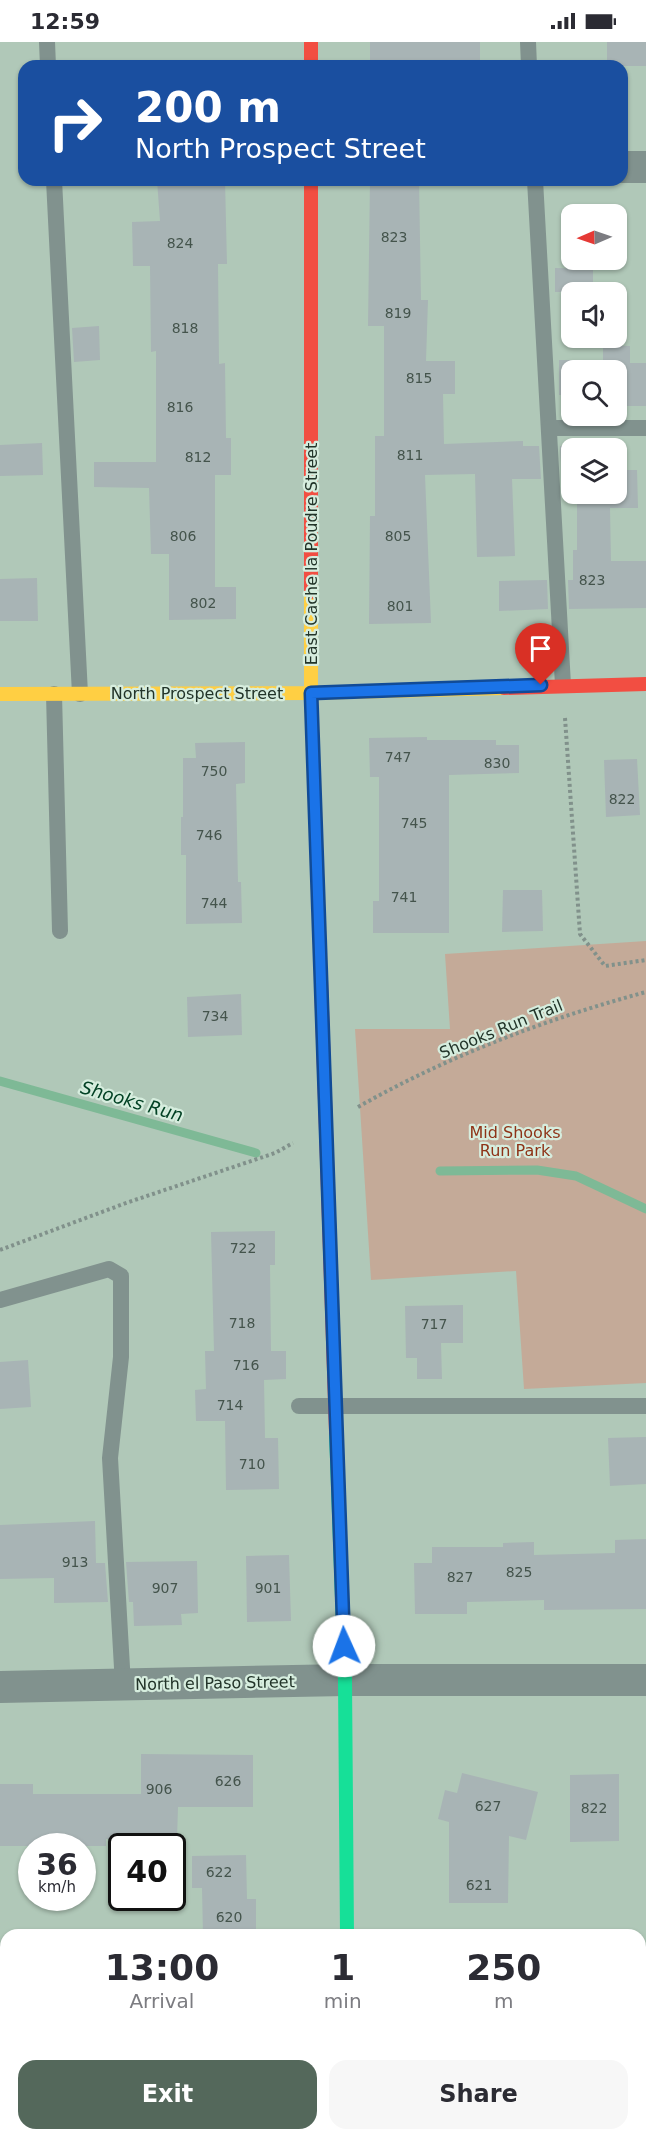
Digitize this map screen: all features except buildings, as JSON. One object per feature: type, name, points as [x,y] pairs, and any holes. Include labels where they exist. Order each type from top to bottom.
[{"type":"street","points":[[311,42],[311,60]]},
{"type":"street","points":[[628,167],[646,167]]},
{"type":"street","name":"East Cache la Poudre Street","points":[[311,186],[311,693],[345,1680],[347,1929]]},
{"type":"street","name":"North Prospect Street","points":[[0,694],[311,693],[646,684]]},
{"type":"street","name":"North el Paso Street","points":[[0,1687],[345,1680],[646,1680]]},
{"type":"lane","points":[[47,42],[48,60]]},
{"type":"lane","points":[[528,42],[529,60]]},
{"type":"lane","points":[[54,186],[80,694]]},
{"type":"lane","points":[[535,186],[563,685]]},
{"type":"lane","points":[[549,428],[646,428]]},
{"type":"lane","points":[[54,694],[60,931]]},
{"type":"lane","points":[[0,1300],[109,1269],[121,1276],[121,1357],[110,1458],[123,1685]]},
{"type":"lane","points":[[299,1406],[646,1406]]},
{"type":"path","points":[[563,685],[580,934],[605,966],[646,960]]},
{"type":"path","name":"Shooks Run Trail","points":[[369,1100],[413,1078],[517,1033],[586,1008],[646,992]]},
{"type":"path","points":[[0,1250],[126,1203],[275,1153]]},
{"type":"green space","name":"Mid Shooks Run Park","points":[[646,941],[646,1383],[524,1389],[516,1271],[371,1280],[355,1029],[450,1029],[445,954]]},
{"type":"waterway","name":"Shooks Run","points":[[0,1081],[256,1153]]},
{"type":"waterway","name":"Shooks Run","points":[[440,1171],[537,1170],[576,1176],[646,1209]]},
{"type":"traffic: fast","points":[[336,1432],[345,1680],[347,1929]]},
{"type":"traffic: slow","points":[[311,592],[311,693],[321,980]]},
{"type":"traffic: slow","points":[[0,694],[311,693],[504,688]]},
{"type":"traffic: jam","points":[[311,42],[311,60]]},
{"type":"traffic: jam","points":[[311,186],[311,592]]},
{"type":"traffic: jam","points":[[504,688],[646,684]]},
{"type":"traffic: jam","points":[[321,980],[336,1432]]},
{"type":"route","points":[[344,1646],[311,693],[541,685]]}]
